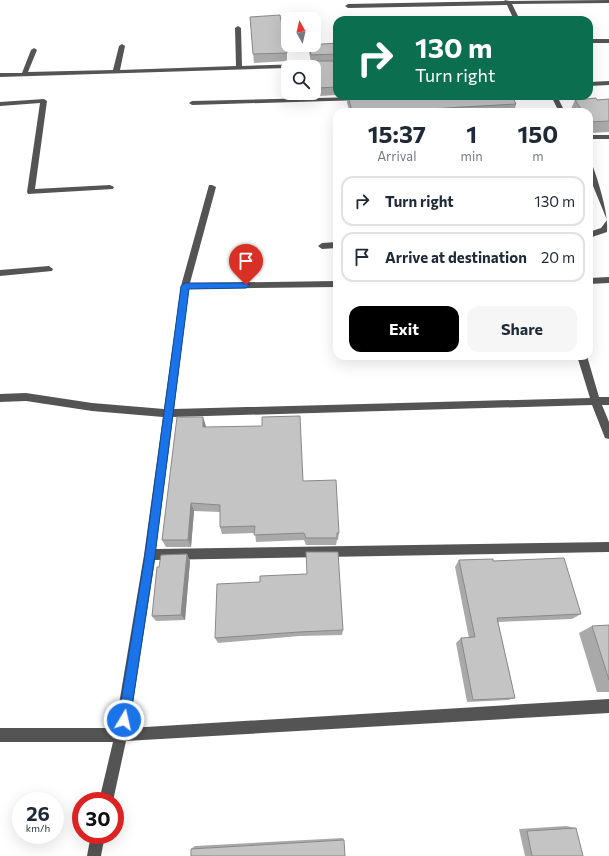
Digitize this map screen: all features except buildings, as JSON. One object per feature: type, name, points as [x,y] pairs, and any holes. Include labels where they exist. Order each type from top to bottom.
[{"type":"street","points":[[348,6],[507,1],[609,1]]},
{"type":"street","points":[[507,1],[515,16]]},
{"type":"street","points":[[238,28],[239,68]]},
{"type":"street","points":[[593,41],[609,40]]},
{"type":"street","points":[[116,72],[122,46]]},
{"type":"street","points":[[24,75],[34,50]]},
{"type":"street","points":[[0,76],[333,66]]},
{"type":"street","points":[[593,84],[609,83]]},
{"type":"street","points":[[192,103],[333,100]]},
{"type":"street","points":[[0,104],[44,101],[31,192],[110,187]]},
{"type":"street","points":[[593,137],[609,136]]},
{"type":"street","points":[[593,177],[609,218]]},
{"type":"street","points":[[108,792],[121,735],[150,555],[185,286],[212,187]]},
{"type":"street","points":[[601,196],[609,196]]},
{"type":"street","points":[[593,234],[604,230],[609,222]]},
{"type":"street","points":[[322,246],[333,245]]},
{"type":"street","points":[[0,273],[49,269]]},
{"type":"street","points":[[593,280],[609,280]]},
{"type":"street","points":[[185,286],[333,284]]},
{"type":"street","points":[[583,360],[596,402],[609,435]]},
{"type":"street","points":[[0,398],[26,397],[92,407],[169,413],[609,401]]},
{"type":"street","points":[[150,555],[609,547]]},
{"type":"street","points":[[0,735],[121,735],[609,706]]},
{"type":"street","points":[[94,856],[96,844]]},
{"type":"route","points":[[124,720],[150,555],[185,286],[246,285]]}]
